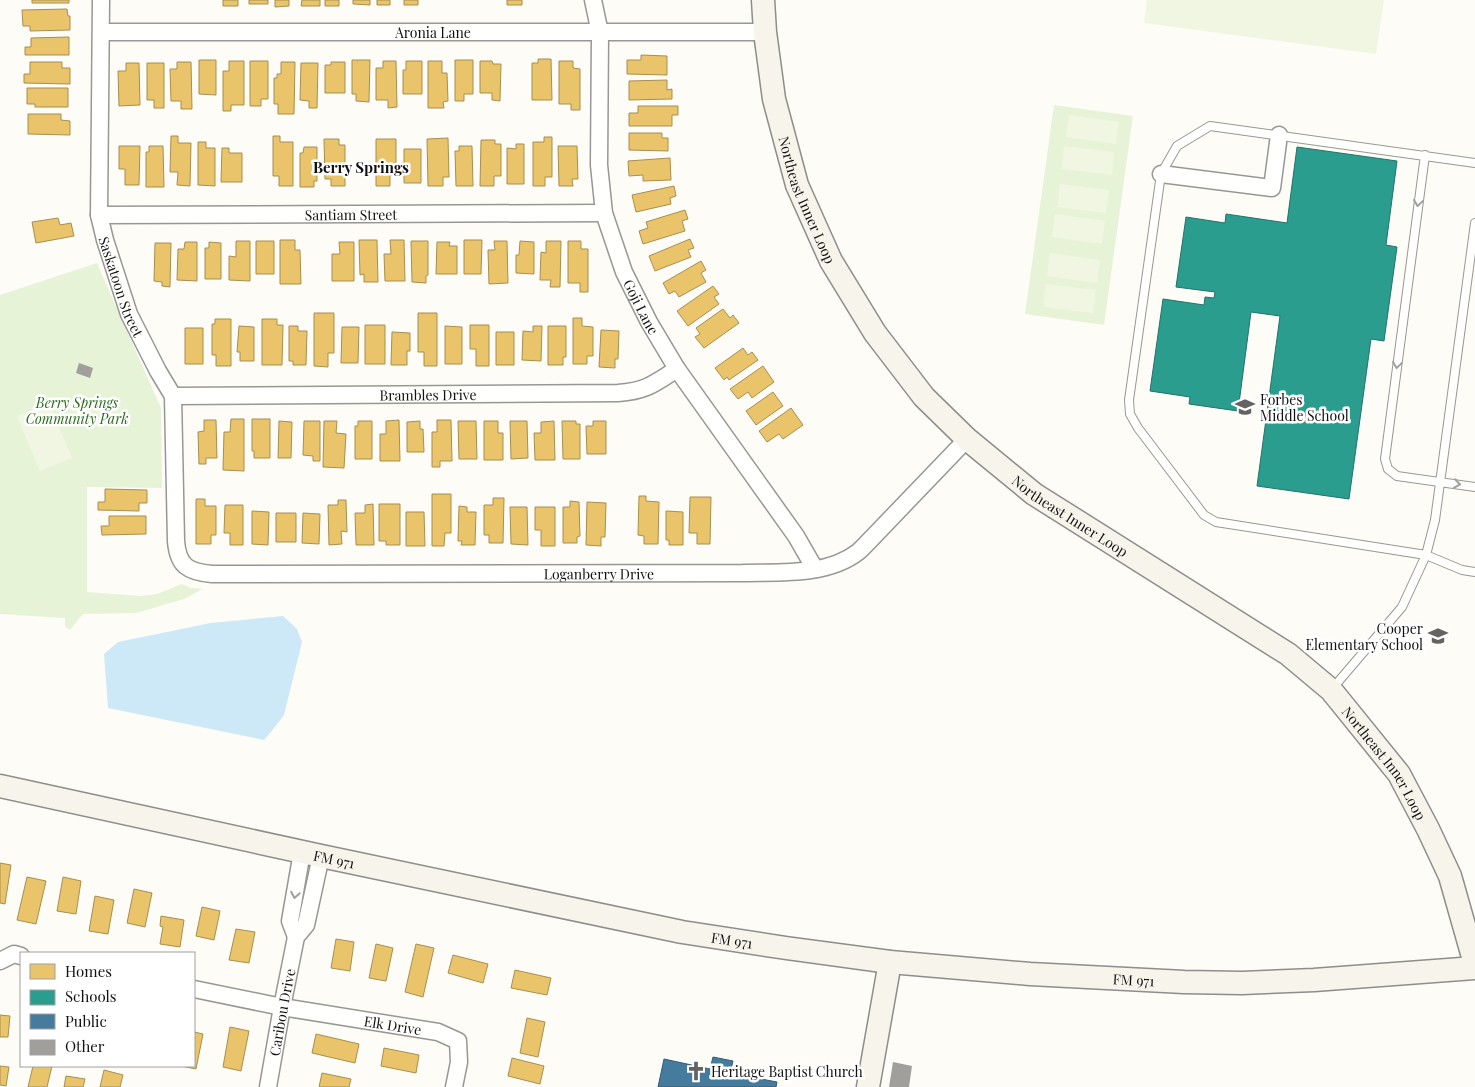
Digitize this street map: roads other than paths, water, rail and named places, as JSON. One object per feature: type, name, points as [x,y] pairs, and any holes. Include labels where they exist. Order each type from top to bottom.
[{"type":"main road","name":"Northeast Inner Loop","points":[[763,0],[765,32],[774,99],[797,185],[831,261],[875,333],[924,397],[967,439],[1034,494],[1288,654],[1331,690],[1399,774],[1424,821],[1450,876],[1475,964]]},
{"type":"main road","name":"FM 971","points":[[0,786],[682,932],[890,962],[1117,980],[1242,983],[1314,980],[1475,968]]},
{"type":"main road","points":[[868,1087],[890,962]]},
{"type":"street","name":"Saskatoon Street","points":[[101,0],[99,215],[105,240],[129,314],[172,396],[176,541],[177,552],[183,564]]},
{"type":"street","name":"Goji Lane","points":[[593,0],[600,33],[599,165],[604,213],[624,272],[649,322],[677,370],[796,536],[815,569]]},
{"type":"street","name":"Aronia Lane","points":[[102,32],[765,32]]},
{"type":"street","points":[[1161,174],[1272,188],[1279,135]]},
{"type":"street","name":"Santiam Street","points":[[99,215],[604,213]]},
{"type":"street","name":"Brambles Drive","points":[[172,396],[618,393],[636,392],[649,388],[677,370]]},
{"type":"street","name":"Loganberry Drive","points":[[183,564],[188,569],[198,573],[212,574],[743,573],[790,572],[815,569],[839,562],[857,553],[967,439]]},
{"type":"street","name":"Caribou Drive","points":[[268,1087],[296,937],[306,925],[312,854]]},
{"type":"street","points":[[0,961],[14,954],[20,956]]},
{"type":"street","points":[[195,989],[282,1006]]},
{"type":"street","name":"Elk Drive","points":[[282,1006],[438,1032],[458,1041],[458,1062],[454,1087]]},
{"type":"lane","points":[[1475,163],[1210,126],[1177,146],[1161,174],[1129,400],[1130,414],[1138,428],[1204,515],[1216,522],[1426,554],[1462,570],[1475,572]]},
{"type":"lane","points":[[1425,155],[1385,459],[1388,469],[1397,476],[1475,487]]},
{"type":"lane","points":[[1331,690],[1402,607],[1426,554],[1435,520],[1475,223]]},
{"type":"water","points":[[283,616],[297,629],[302,642],[284,715],[264,740],[108,708],[104,654],[118,642],[211,623]]},
{"type":"place","name":"Forbes Middle School","points":[[1245,407]]},
{"type":"place","name":"Cooper Elementary School","points":[[1438,636]]},
{"type":"place","name":"Heritage Baptist Church","points":[[696,1071]]},
{"type":"district","name":"Berry Springs","points":[[361,167]]},
{"type":"park label","name":"Berry Springs Community Park","points":[[77,410]]}]
